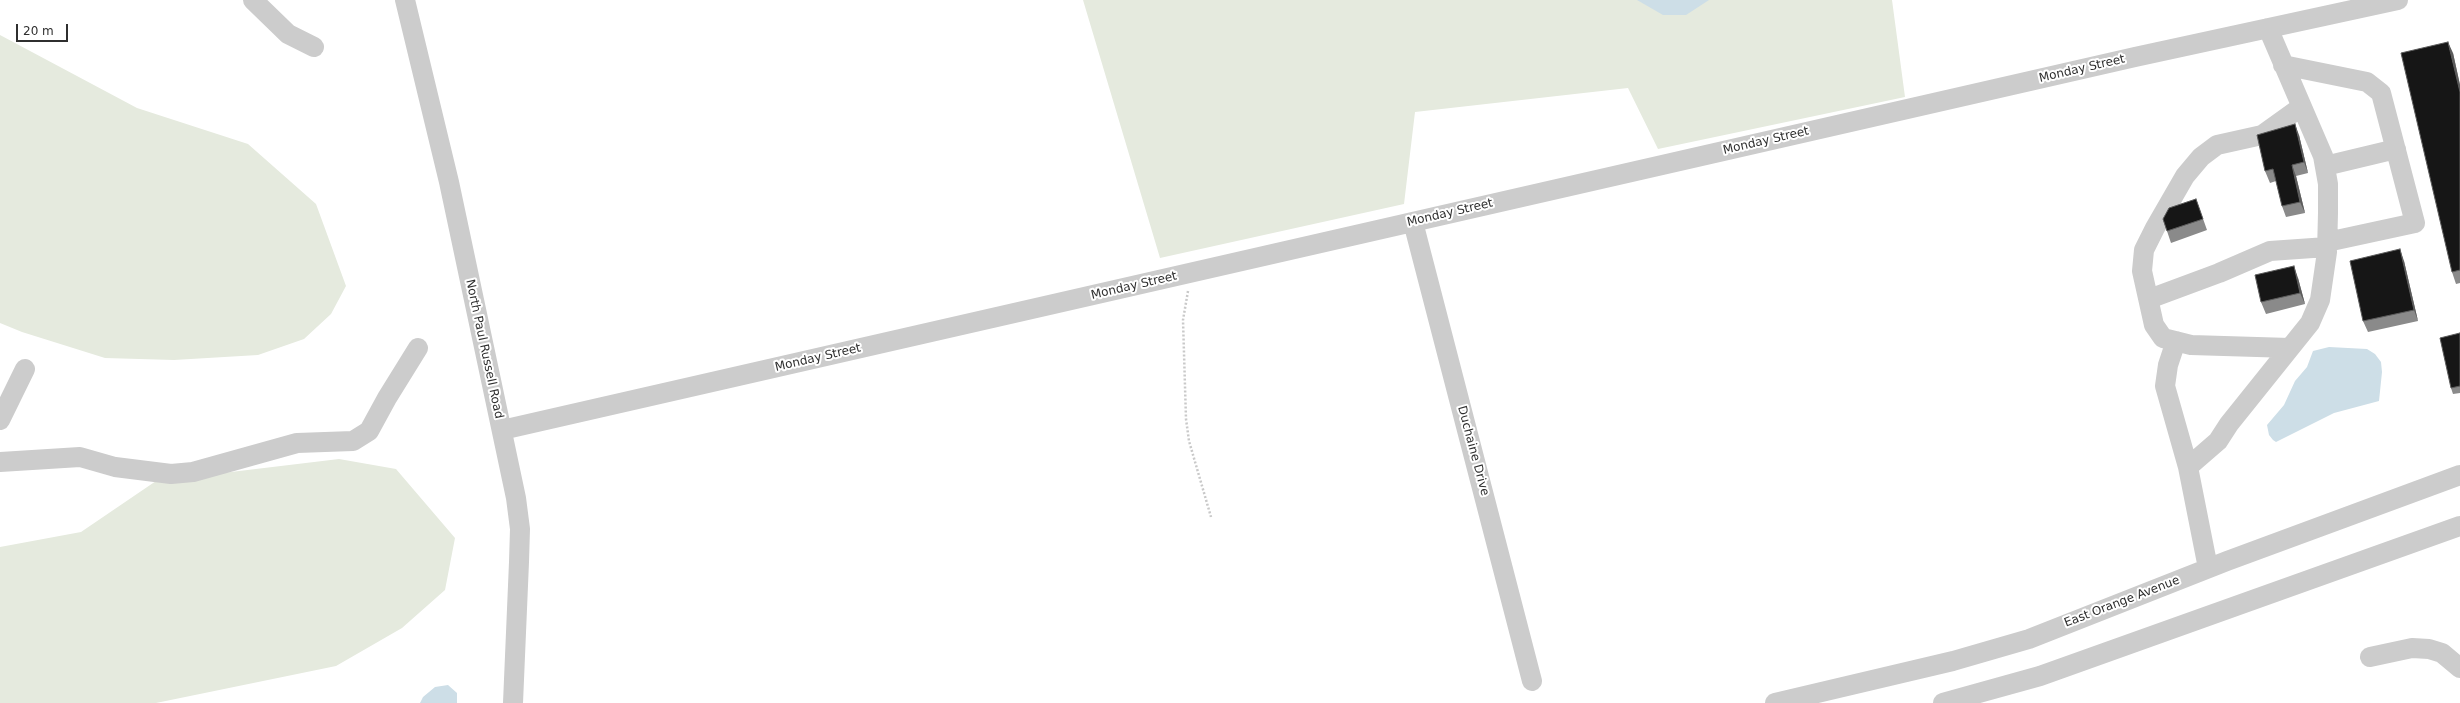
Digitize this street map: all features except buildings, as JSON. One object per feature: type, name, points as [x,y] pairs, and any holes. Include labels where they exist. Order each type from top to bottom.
[{"type":"street","points":[[253,0],[288,34],[314,47]]},
{"type":"street","name":"North Paul Russell Road","points":[[405,0],[449,182],[516,498],[520,529],[513,703]]},
{"type":"street","name":"Monday Street","points":[[502,430],[2135,57],[2398,0]]},
{"type":"street","points":[[2188,467],[2218,441],[2229,424],[2310,323],[2320,300],[2327,245],[2328,184],[2325,166],[2323,156],[2268,28]]},
{"type":"street","points":[[2149,300],[2270,251],[2327,245],[2415,223],[2381,93],[2367,82],[2283,65]]},
{"type":"street","points":[[2290,348],[2191,345],[2163,338],[2154,325],[2142,271],[2144,250],[2185,176],[2201,157],[2217,146],[2262,135],[2301,107]]},
{"type":"street","points":[[2325,166],[2396,149]]},
{"type":"street","name":"Duchaine Drive","points":[[1413,222],[1532,681]]},
{"type":"street","points":[[2176,342],[2168,365],[2164,386],[2188,467],[2208,568]]},
{"type":"street","points":[[0,462],[80,457],[115,467],[171,474],[193,472],[297,443],[353,441],[369,432],[387,398],[418,348]]},
{"type":"street","points":[[0,420],[25,369]]},
{"type":"street","name":"East Orange Avenue","points":[[1775,703],[1953,661],[2029,639],[2208,568],[2460,475]]},
{"type":"street","points":[[1944,703],[2040,676],[2460,526]]},
{"type":"street","points":[[2370,657],[2412,648],[2429,649],[2442,653],[2460,668]]},
{"type":"path","points":[[1190,273],[1183,320],[1186,420],[1210,517]]},
{"type":"shaded area","points":[[1083,0],[1892,0],[1905,97],[1658,149],[1628,88],[1415,112],[1404,204],[1160,258]]},
{"type":"shaded area","points":[[1637,0],[1709,0],[1686,15],[1663,15]]},
{"type":"shaded area","points":[[0,35],[137,108],[248,144],[316,204],[346,286],[331,314],[304,339],[258,355],[174,360],[105,358],[22,332],[0,323]]},
{"type":"shaded area","points":[[2329,347],[2367,349],[2375,354],[2381,362],[2382,372],[2379,401],[2334,413],[2276,442],[2269,435],[2267,425],[2284,405],[2295,381],[2307,367],[2313,351]]},
{"type":"shaded area","points":[[339,459],[396,469],[455,538],[445,590],[402,628],[336,666],[156,703],[0,703],[0,547],[81,532],[156,481]]},
{"type":"shaded area","points":[[448,685],[457,693],[457,703],[420,703],[423,697],[435,687]]}]
